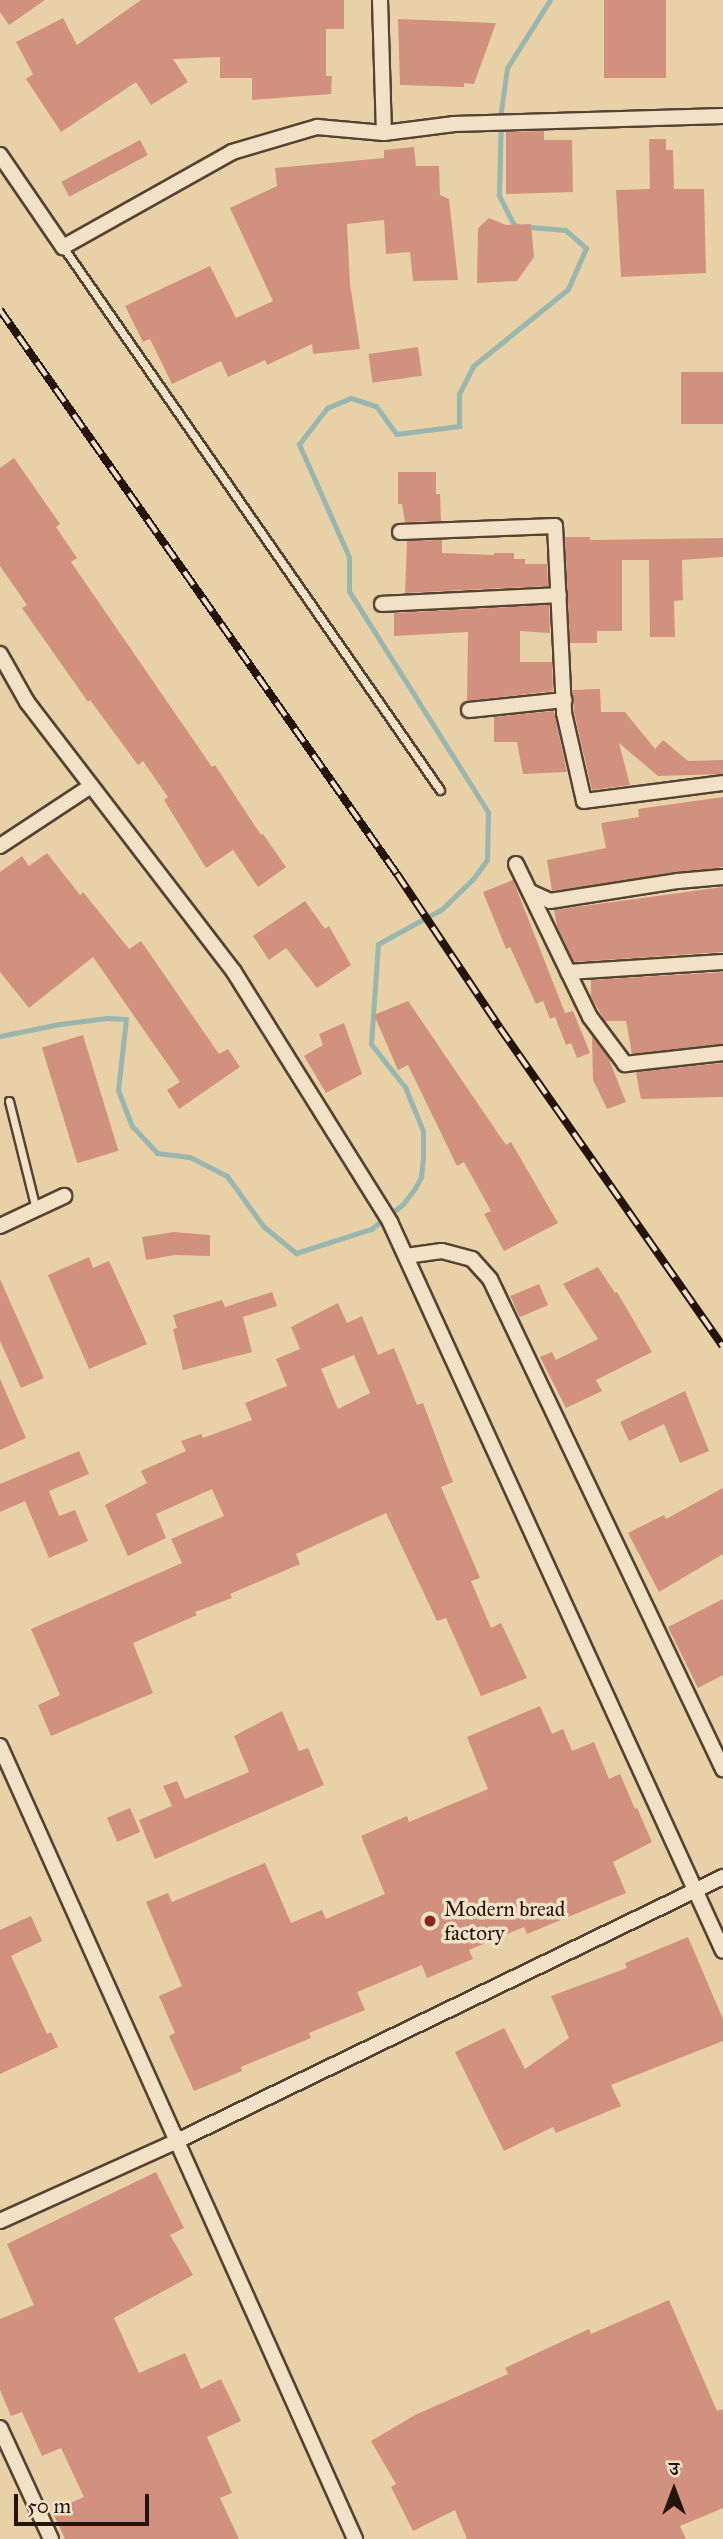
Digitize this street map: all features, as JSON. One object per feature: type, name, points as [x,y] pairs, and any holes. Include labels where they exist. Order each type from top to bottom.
[{"type":"street","points":[[380,0],[384,133]]},
{"type":"street","points":[[0,155],[63,247],[232,152],[317,127],[384,133],[515,121],[723,116]]},
{"type":"street","points":[[400,532],[555,526],[564,700],[584,801],[723,783]]},
{"type":"street","points":[[382,604],[559,595]]},
{"type":"street","points":[[0,654],[27,702],[234,972],[390,1222],[723,1951]]},
{"type":"street","points":[[469,710],[564,700]]},
{"type":"street","points":[[0,846],[91,786]]},
{"type":"street","points":[[516,864],[590,1017],[625,1064],[723,1054]]},
{"type":"street","points":[[530,892],[550,901],[678,881],[723,877]]},
{"type":"street","points":[[568,972],[723,962]]},
{"type":"street","points":[[0,1226],[64,1196]]},
{"type":"street","points":[[406,1256],[442,1251],[472,1259],[490,1279],[723,1769]]},
{"type":"street","points":[[0,1746],[102,1979],[179,2140],[355,2539]]},
{"type":"street","points":[[0,2221],[179,2140],[723,1877]]},
{"type":"street","points":[[0,2428],[51,2539]]},
{"type":"lane","points":[[63,247],[440,790]]},
{"type":"lane","points":[[9,1101],[36,1209]]},
{"type":"building","points":[[0,0],[45,0],[9,25],[0,12]]},
{"type":"building","points":[[141,0],[344,0],[344,29],[326,29],[326,76],[332,76],[331,94],[252,100],[252,78],[220,78],[220,57],[173,59],[188,82],[151,105],[136,82],[61,132],[26,79],[33,74],[16,42],[63,18],[77,45]]},
{"type":"building","points":[[604,0],[666,0],[666,78],[604,78]]},
{"type":"building","points":[[398,19],[496,23],[474,84],[464,83],[464,87],[400,85]]},
{"type":"building","points":[[544,131],[544,140],[572,140],[573,192],[506,194],[506,132]]},
{"type":"building","points":[[649,139],[666,139],[666,150],[673,150],[674,189],[704,189],[706,273],[621,277],[616,190],[650,189]]},
{"type":"building","points":[[140,140],[148,155],[69,197],[61,182]]},
{"type":"building","points":[[414,147],[416,166],[439,166],[440,195],[449,199],[458,280],[413,281],[410,252],[386,254],[384,220],[347,224],[350,284],[360,349],[313,354],[312,344],[267,365],[265,360],[228,377],[221,361],[172,384],[150,339],[143,342],[125,306],[210,266],[236,318],[273,301],[230,208],[277,186],[275,168],[384,158],[384,150]]},
{"type":"building","points":[[489,218],[506,225],[531,224],[534,257],[517,281],[477,283],[478,228]]},
{"type":"building","points":[[418,347],[422,376],[373,383],[368,354]]},
{"type":"building","points":[[681,372],[723,372],[723,424],[681,424]]},
{"type":"building","points":[[14,458],[60,524],[56,527],[77,558],[71,562],[212,767],[215,765],[261,835],[263,834],[286,867],[258,887],[233,850],[206,868],[164,800],[168,797],[143,761],[138,765],[90,700],[88,702],[22,608],[27,605],[0,566],[0,468]]},
{"type":"building","points":[[398,472],[436,472],[436,494],[440,494],[441,521],[405,522],[402,504],[398,504]]},
{"type":"building","points":[[565,537],[590,537],[590,540],[723,538],[723,557],[682,560],[683,600],[674,601],[675,637],[650,637],[649,560],[622,560],[622,631],[597,631],[597,643],[570,643]]},
{"type":"building","points":[[442,540],[442,553],[514,553],[514,559],[525,559],[525,564],[547,564],[548,586],[405,593],[407,541]]},
{"type":"building","points":[[549,605],[550,633],[520,631],[520,662],[552,662],[553,691],[467,701],[468,632],[394,636],[394,613]]},
{"type":"building","points":[[600,689],[601,712],[625,712],[655,749],[663,740],[688,761],[723,760],[723,774],[658,776],[619,743],[630,785],[592,790],[574,712],[573,690]]},
{"type":"building","points":[[554,711],[567,772],[523,774],[517,742],[494,742],[494,717]]},
{"type":"building","points":[[723,797],[723,867],[552,891],[547,860],[606,848],[601,823],[639,817],[638,809]]},
{"type":"building","points":[[47,853],[80,895],[83,892],[129,949],[141,941],[219,1054],[228,1049],[240,1067],[179,1109],[167,1090],[180,1082],[93,957],[29,1008],[0,972],[0,872],[22,856],[29,866]]},
{"type":"building","points":[[513,880],[565,1013],[573,1011],[590,1053],[577,1058],[571,1043],[566,1045],[555,1017],[550,1019],[543,1001],[536,1004],[510,947],[506,949],[483,892]]},
{"type":"building","points":[[723,887],[723,952],[574,962],[557,926],[554,910]]},
{"type":"building","points":[[305,901],[325,929],[329,926],[351,965],[317,988],[286,948],[269,960],[253,936]]},
{"type":"building","points":[[723,972],[723,1044],[632,1054],[626,1021],[605,1021],[591,997],[591,980]]},
{"type":"building","points":[[408,1001],[506,1145],[511,1142],[558,1223],[504,1251],[484,1214],[491,1211],[464,1162],[457,1166],[408,1065],[398,1070],[374,1015]]},
{"type":"building","points":[[344,1023],[362,1074],[326,1093],[304,1056],[323,1045],[319,1034]]},
{"type":"building","points":[[83,1035],[118,1151],[77,1163],[42,1048]]},
{"type":"building","points":[[592,1036],[608,1057],[626,1102],[607,1109],[593,1080]]},
{"type":"building","points":[[723,1063],[723,1097],[641,1099],[636,1072]]},
{"type":"building","points":[[174,1232],[210,1235],[210,1256],[175,1255],[146,1260],[142,1237]]},
{"type":"building","points":[[89,1257],[93,1268],[109,1261],[147,1344],[89,1369],[48,1275]]},
{"type":"building","points":[[598,1267],[615,1293],[617,1292],[652,1352],[596,1380],[602,1391],[566,1408],[540,1357],[552,1352],[556,1360],[598,1339],[563,1284]]},
{"type":"building","points":[[0,1279],[44,1378],[21,1388],[0,1341]]},
{"type":"building","points":[[539,1284],[548,1305],[519,1317],[510,1296]]},
{"type":"building","points":[[272,1292],[277,1306],[243,1317],[252,1352],[183,1370],[173,1329],[177,1328],[173,1315],[222,1300],[225,1307]]},
{"type":"building","points":[[338,1303],[347,1323],[362,1316],[378,1355],[394,1348],[417,1405],[423,1403],[453,1482],[441,1487],[480,1578],[471,1581],[491,1628],[501,1623],[527,1678],[481,1696],[446,1618],[437,1621],[386,1513],[296,1554],[300,1564],[230,1594],[232,1598],[195,1612],[197,1615],[133,1643],[153,1693],[51,1736],[38,1705],[60,1695],[31,1629],[182,1563],[171,1539],[224,1516],[212,1489],[156,1514],[166,1538],[128,1556],[105,1505],[147,1483],[141,1471],[186,1451],[181,1441],[201,1434],[203,1438],[252,1420],[245,1403],[287,1386],[276,1359],[300,1349],[291,1327]],"holes":[[[354,1355],[370,1393],[338,1409],[321,1369]]]},
{"type":"building","points":[[0,1379],[26,1438],[0,1450]]},
{"type":"building","points":[[685,1391],[709,1451],[680,1463],[664,1424],[629,1441],[620,1422]]},
{"type":"building","points":[[79,1451],[89,1474],[49,1491],[59,1516],[75,1510],[88,1541],[49,1558],[25,1501],[0,1512],[0,1484]]},
{"type":"building","points":[[723,1488],[723,1554],[659,1592],[628,1533],[664,1515],[666,1519]]},
{"type":"building","points":[[723,1599],[723,1675],[698,1688],[668,1627]]},
{"type":"building","points":[[540,1706],[552,1734],[563,1729],[572,1751],[594,1742],[609,1779],[620,1774],[635,1809],[637,1808],[652,1842],[613,1862],[626,1893],[527,1934],[524,1927],[469,1950],[473,1959],[427,1978],[422,1965],[357,1992],[365,2010],[309,2033],[311,2038],[241,2067],[242,2071],[194,2091],[169,2036],[175,2033],[159,1996],[182,1986],[146,1902],[168,1893],[172,1902],[265,1863],[291,1923],[322,1910],[326,1919],[385,1894],[361,1836],[407,1816],[409,1822],[488,1789],[467,1737]]},
{"type":"building","points":[[282,1711],[299,1751],[308,1748],[324,1785],[155,1859],[139,1820],[172,1806],[163,1786],[177,1781],[185,1799],[249,1772],[234,1736]]},
{"type":"building","points":[[130,1808],[140,1832],[117,1842],[107,1818]]},
{"type":"building","points":[[31,1916],[42,1941],[11,1956],[47,2034],[51,2032],[58,2047],[0,2074],[0,1930]]},
{"type":"building","points":[[688,1937],[723,2019],[723,2041],[611,2085],[621,2106],[556,2133],[553,2127],[504,2151],[455,2052],[504,2028],[525,2069],[569,2038],[551,1996],[627,1968],[625,1963]]},
{"type":"building","points":[[156,2172],[184,2228],[170,2235],[193,2275],[114,2318],[139,2373],[185,2353],[201,2389],[221,2379],[241,2421],[207,2437],[232,2493],[220,2498],[239,2539],[65,2539],[52,2511],[84,2497],[61,2448],[42,2456],[22,2412],[11,2416],[0,2390],[0,2319],[34,2305],[7,2244]]},
{"type":"building","points":[[669,2300],[717,2411],[723,2409],[723,2508],[680,2526],[686,2539],[467,2539],[455,2510],[413,2531],[391,2487],[396,2484],[371,2441],[415,2415],[508,2374],[505,2368],[589,2329],[591,2334]]},
{"type":"waterway","points":[[518,226],[514,225],[499,195],[501,111],[507,68],[550,0]]},
{"type":"waterway","points":[[0,1036],[60,1024],[107,1018],[126,1019],[118,1090],[132,1126],[157,1153],[190,1157],[227,1176],[263,1226],[296,1253],[371,1229],[403,1204],[415,1188],[421,1177],[423,1131],[405,1087],[371,1044],[378,944],[442,909],[473,879],[487,860],[488,812],[349,591],[349,557],[299,444],[327,408],[351,398],[376,406],[396,434],[459,426],[459,394],[473,366],[568,289],[586,248],[565,230],[527,227]]},
{"type":"railway","points":[[0,310],[397,874],[500,1028],[723,1346]]},
{"type":"place","name":"Modern bread factory","points":[[430,1921]]}]
